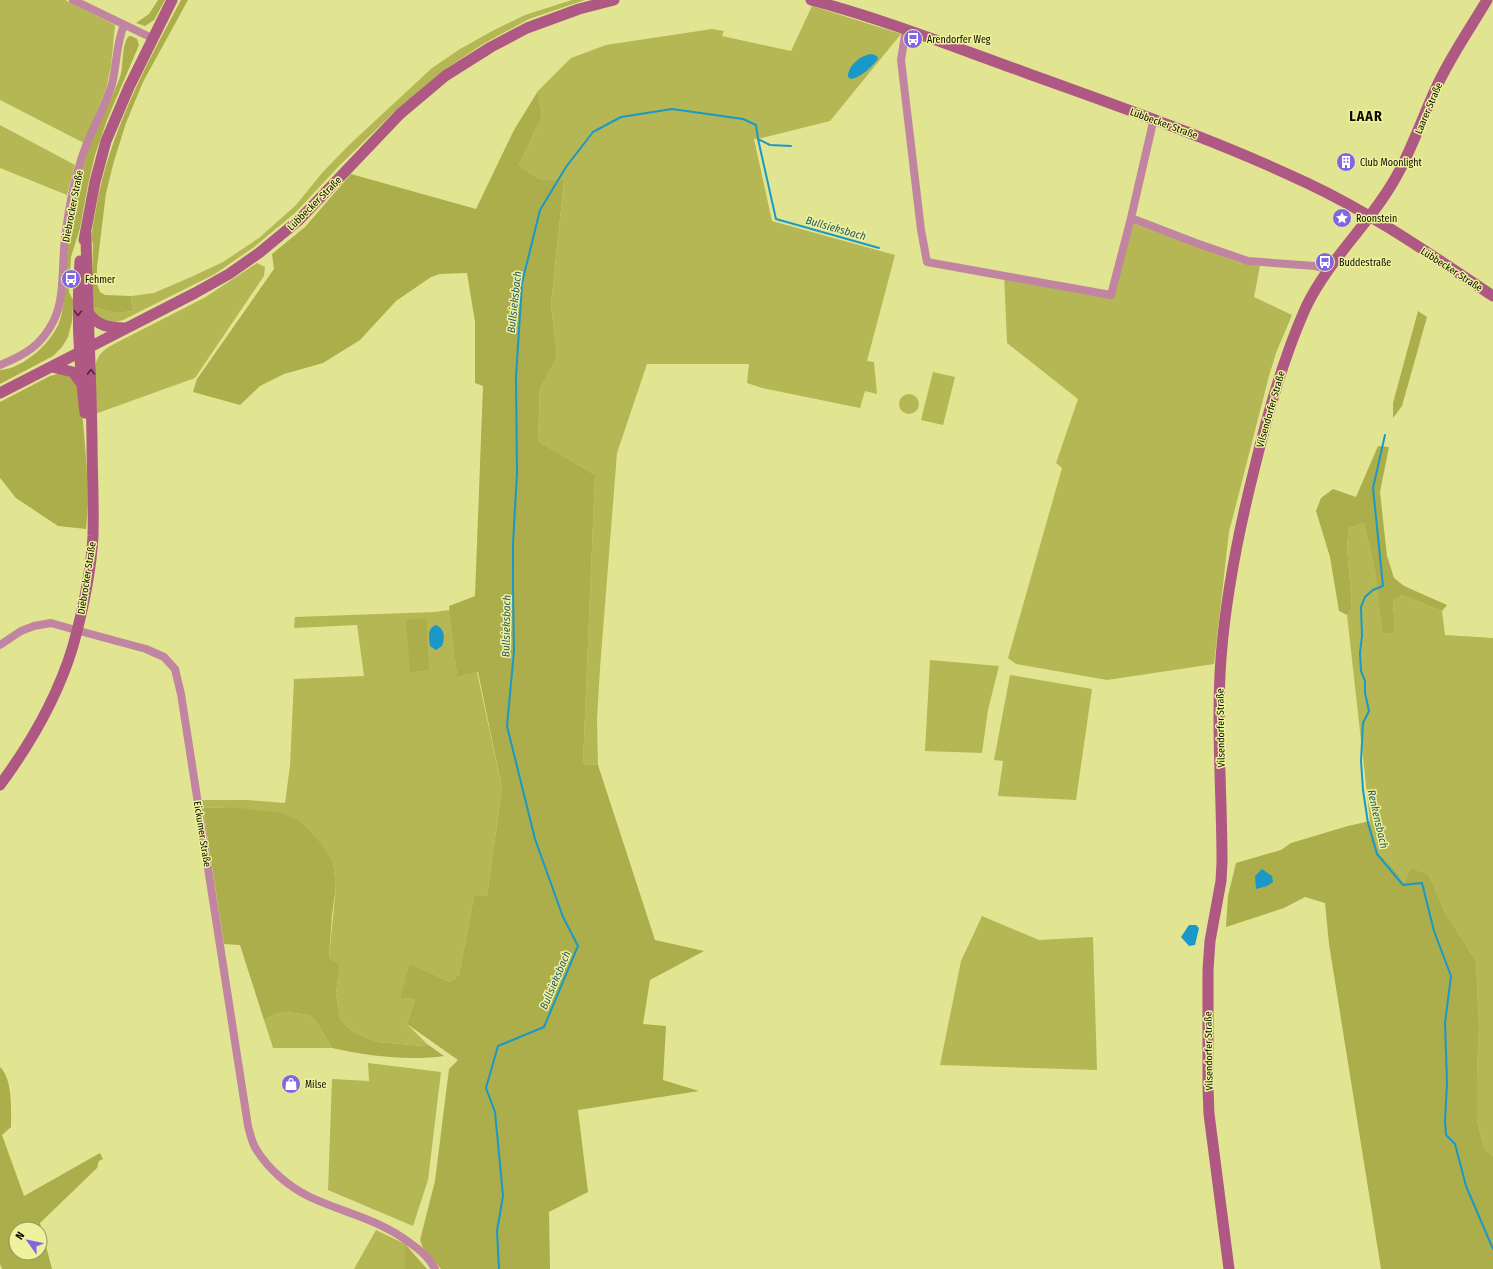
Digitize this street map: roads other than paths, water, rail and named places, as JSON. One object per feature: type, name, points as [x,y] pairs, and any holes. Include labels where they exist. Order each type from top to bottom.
[{"type":"main road","name":"Diebrocker Straße","points":[[92,467],[81,383],[79,353],[79,278],[81,254],[94,182],[106,141],[117,111],[172,0]]},
{"type":"main road","name":"Lübbecker Straße","points":[[0,393],[195,293],[229,274],[260,253],[299,220],[400,114],[445,76],[491,47],[527,28],[580,9],[614,0]]},
{"type":"main road","name":"Lübbecker Straße","points":[[811,0],[856,12],[906,29],[1154,118],[1270,165],[1309,183],[1369,216],[1493,296]]},
{"type":"main road","name":"Laarer Straße","points":[[1369,216],[1382,200],[1396,178],[1410,151],[1436,87],[1487,0]]},
{"type":"main road","name":"Vilsendorfer Straße","points":[[1229,1269],[1210,1114],[1207,1004],[1210,941],[1221,880],[1221,657],[1233,559],[1270,409],[1286,356],[1306,307],[1328,269],[1369,216]]},
{"type":"main road","name":"Diebrocker Straße","points":[[0,785],[17,762],[56,691],[72,647],[86,590],[92,543],[92,467],[86,233]]},
{"type":"main road","points":[[88,312],[96,322],[104,326],[112,328],[126,328]]},
{"type":"main road","points":[[52,367],[73,372],[81,383]]},
{"type":"street","points":[[73,0],[152,38]]},
{"type":"street","name":"Diebrocker Straße","points":[[0,365],[21,357],[33,349],[49,330],[55,318],[60,303],[66,231],[81,160],[111,86],[116,69],[120,34],[124,25]]},
{"type":"street","points":[[906,29],[901,60],[921,230],[927,262],[1111,295],[1131,218],[1154,118]]},
{"type":"street","points":[[1131,218],[1248,261],[1315,266],[1328,269]]},
{"type":"street","points":[[0,645],[21,631],[34,626],[51,623],[77,630]]},
{"type":"street","name":"Eickumer Straße","points":[[77,630],[156,652],[164,657],[175,669],[181,694],[248,1126],[255,1148],[271,1168],[293,1188],[310,1197],[367,1218],[402,1236],[418,1249],[435,1269]]},
{"type":"water","points":[[872,54],[877,56],[878,59],[869,69],[854,78],[851,79],[848,77],[850,68],[856,61],[864,56]]},
{"type":"water","points":[[436,625],[443,631],[444,639],[442,646],[436,650],[430,646],[429,637],[431,628]]},
{"type":"water","points":[[1262,869],[1272,876],[1273,882],[1267,886],[1256,889],[1255,876]]},
{"type":"water","points":[[1189,925],[1196,925],[1199,928],[1195,945],[1189,946],[1181,937]]},
{"type":"waterway","name":"Bullsieksbach","points":[[499,1269],[497,1231],[503,1196],[495,1112],[486,1088],[498,1046],[544,1027],[578,946],[563,917],[535,839],[507,726],[514,651],[513,544],[517,473],[516,377],[522,283],[540,210],[566,167],[593,132],[621,117],[672,109],[743,119],[756,125],[758,139],[770,145],[791,146]]},
{"type":"waterway","name":"Bullsieksbach","points":[[758,139],[776,219],[879,248]]},
{"type":"waterway","name":"Renkensbach","points":[[1385,435],[1373,488],[1383,586],[1373,590],[1365,597],[1361,607],[1361,671],[1365,681],[1365,693],[1369,711],[1363,723],[1361,761],[1363,790],[1368,823],[1377,854],[1403,885],[1422,883],[1434,931],[1451,976],[1445,1023],[1447,1083],[1445,1121],[1446,1135],[1455,1144],[1466,1186],[1493,1249]]},
{"type":"place","name":"Arendorfer Weg","points":[[913,39]]},
{"type":"place","name":"Club Moonlight","points":[[1346,162]]},
{"type":"place","name":"Roonstein","points":[[1342,218]]},
{"type":"place","name":"Buddestraße","points":[[1325,262]]},
{"type":"place","name":"Fehmer","points":[[71,279]]},
{"type":"place","name":"Milse","points":[[291,1084]]},
{"type":"district","name":"LAAR","points":[[1366,116]]}]
